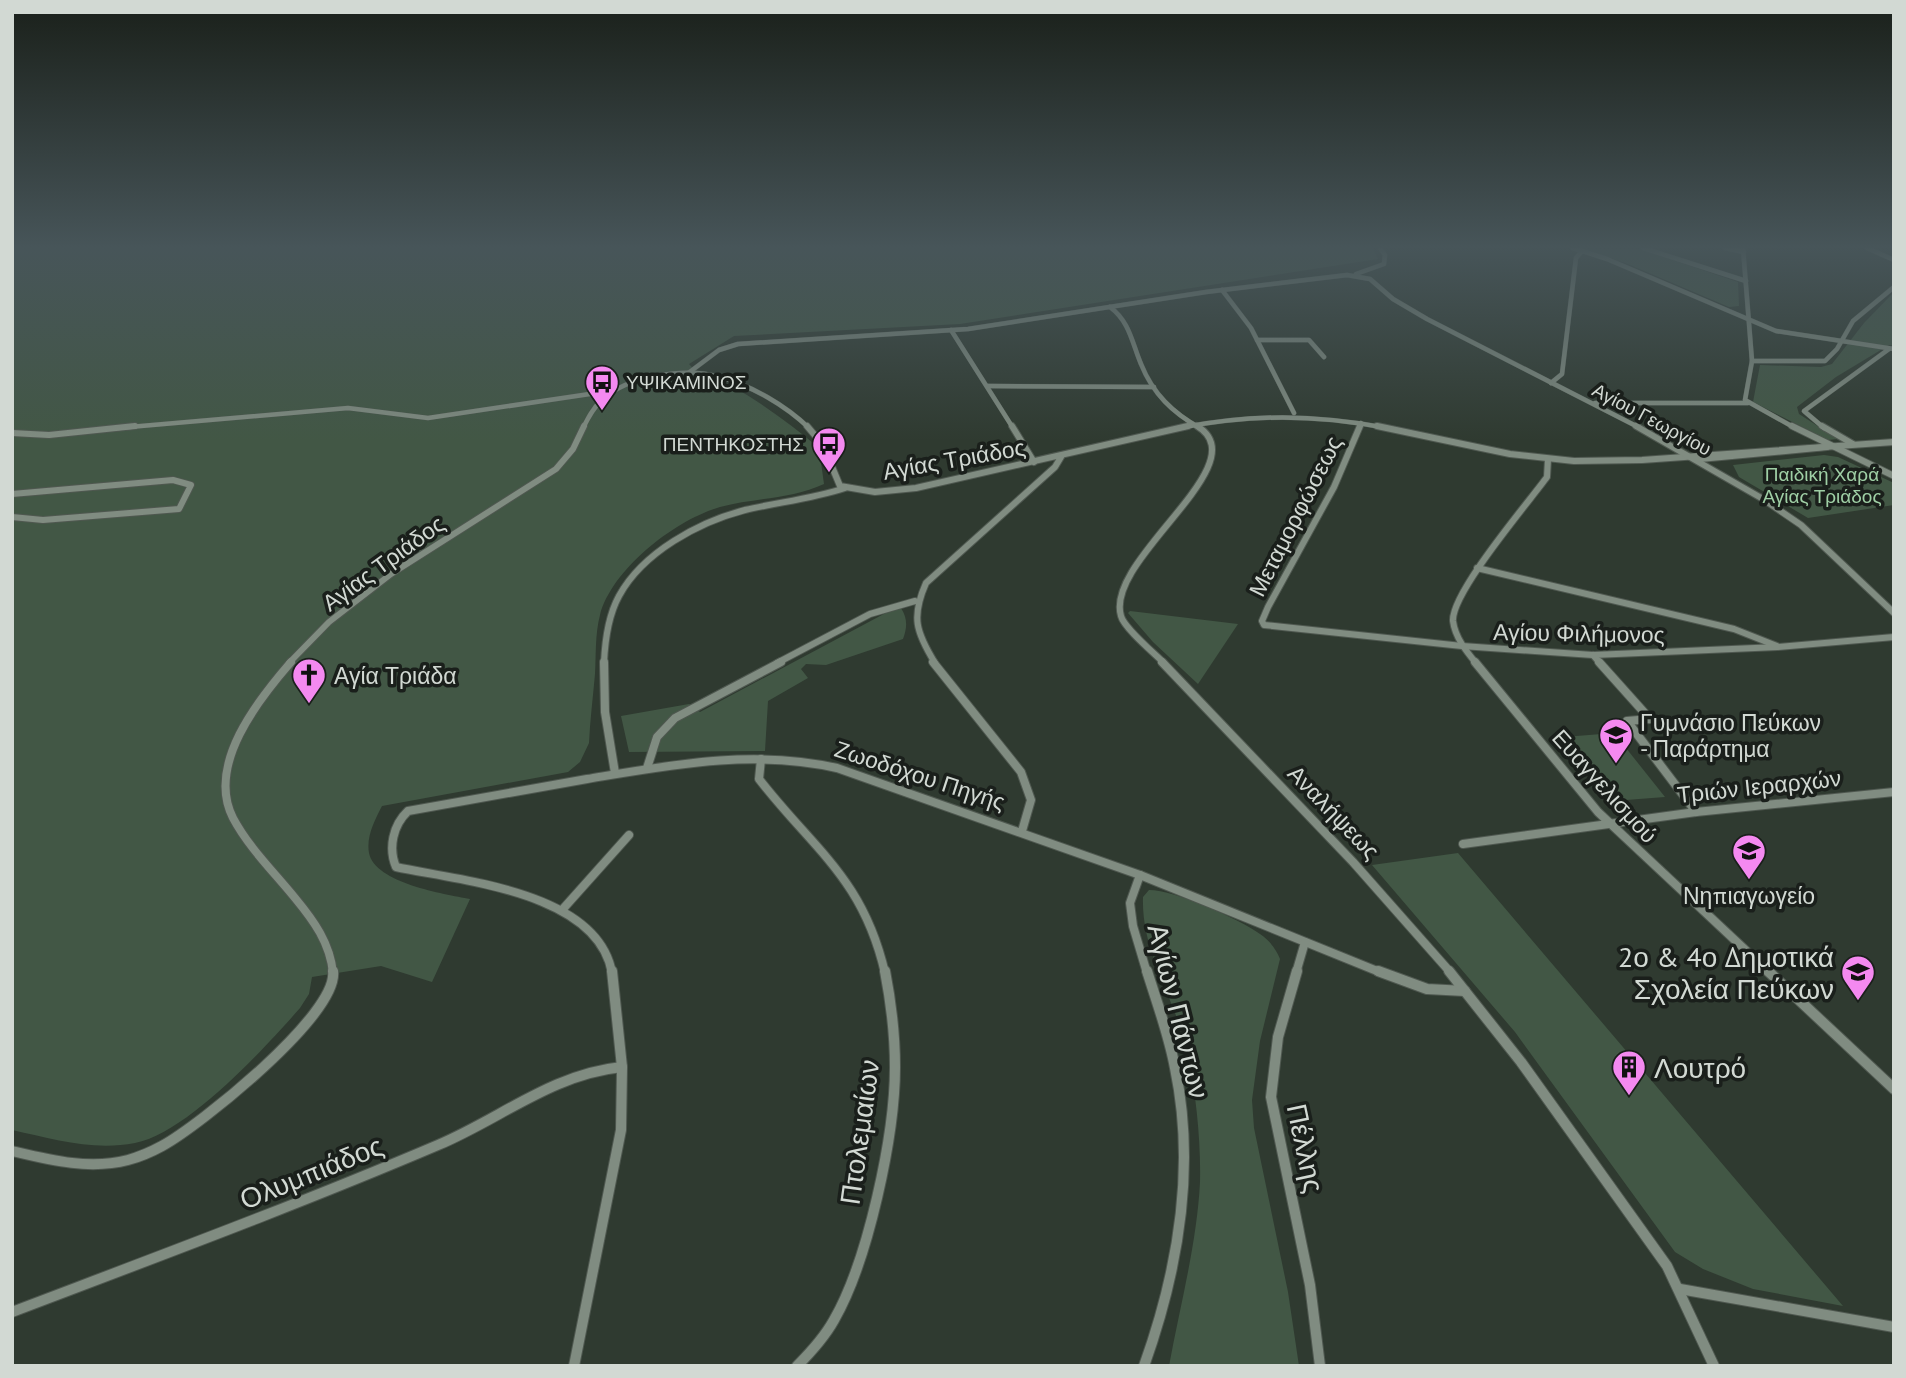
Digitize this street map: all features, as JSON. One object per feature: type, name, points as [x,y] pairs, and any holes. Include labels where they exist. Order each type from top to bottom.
[{"type":"street","points":[[687,374],[702,361],[734,345],[951,330],[1073,312]]},
{"type":"street","name":"Αναλήψεως","points":[[1116,312],[1126,321],[1141,365],[1154,387],[1177,414],[1197,425],[1213,439],[1213,460],[1125,582],[1117,603],[1121,618],[1370,880],[1465,991],[1529,1073],[1680,1289],[1714,1366]]},
{"type":"street","points":[[1241,312],[1294,414]]},
{"type":"street","name":"Αγίου Γεωργίου","points":[[1415,312],[1693,457],[1792,518],[1894,613]]},
{"type":"street","points":[[1551,383],[1561,377],[1563,371],[1570,312]]},
{"type":"street","points":[[1730,312],[1782,332],[1892,349]]},
{"type":"street","points":[[1748,312],[1752,361],[1744,394],[1748,403]]},
{"type":"street","points":[[1752,361],[1821,362],[1842,342],[1853,321],[1863,312]]},
{"type":"street","points":[[951,330],[1034,462]]},
{"type":"street","points":[[1257,340],[1309,340],[1324,357]]},
{"type":"street","points":[[1854,444],[1829,432],[1804,411],[1892,349]]},
{"type":"street","name":"Αγίας Τριάδος","points":[[12,1151],[92,1165],[115,1163],[147,1154],[190,1129],[305,1025],[332,987],[333,961],[314,925],[242,829],[226,799],[228,768],[239,738],[267,691],[311,639],[385,579],[560,466],[577,446],[596,405],[617,390],[642,382],[687,374],[730,380],[789,414],[821,442],[835,480],[845,488],[866,491],[905,489],[1061,457],[1197,425],[1245,417],[1294,414],[1361,423],[1548,459],[1608,461],[1693,457],[1711,460],[1818,450],[1831,446],[1894,442]]},
{"type":"street","points":[[988,386],[1154,387]]},
{"type":"street","points":[[12,433],[49,435],[275,412],[348,408],[429,418],[617,390]]},
{"type":"street","points":[[1590,403],[1748,403],[1894,476]]},
{"type":"street","name":"Μεταμορφώσεως","points":[[1264,625],[1262,621],[1268,607],[1334,487],[1361,423]]},
{"type":"street","points":[[1022,831],[1030,805],[1029,787],[1014,763],[934,661],[915,619],[915,601],[926,583],[1055,467],[1061,457]]},
{"type":"street","name":"Ευαγγελισμού","points":[[1548,459],[1547,477],[1463,590],[1454,616],[1462,646],[1608,823],[1894,1088]]},
{"type":"street","points":[[12,494],[173,480],[185,481],[191,485],[180,509],[43,520],[12,517]]},
{"type":"street","points":[[615,773],[604,676],[609,623],[621,593],[661,552],[708,523],[750,509],[816,498],[845,488]]},
{"type":"street","points":[[1477,568],[1734,629],[1778,647]]},
{"type":"street","points":[[646,768],[657,737],[675,718],[870,614],[915,601]]},
{"type":"street","name":"Αγίου Φιλήμονος","points":[[1264,625],[1462,646],[1593,655],[1778,647],[1894,637]]},
{"type":"street","points":[[1593,655],[1650,719],[1628,721],[1696,812]]},
{"type":"street","name":"Ζωοδόχου Πηγής","points":[[562,910],[508,891],[406,871],[393,863],[392,853],[398,822],[408,811],[615,773],[705,760],[761,759],[828,765],[1140,874],[1419,987],[1465,991]]},
{"type":"street","name":"Πτολεμαίων","points":[[761,759],[759,779],[843,876],[867,914],[886,984],[894,1044],[889,1123],[859,1261],[832,1325],[797,1366]]},
{"type":"street","name":"Τριών Ιεραρχών","points":[[1463,845],[1696,812],[1894,792]]},
{"type":"street","points":[[574,1366],[619,1140],[622,1067],[616,992],[609,954],[590,928],[562,910],[629,835]]},
{"type":"street","name":"Αγίων Πάντων","points":[[1140,874],[1130,902],[1133,926],[1176,1071],[1185,1167],[1173,1258],[1144,1366]]},
{"type":"street","name":"Πέλλης","points":[[1305,942],[1278,1037],[1272,1097],[1278,1140],[1310,1285],[1320,1366]]},
{"type":"street","name":"Ολυμπιάδος","points":[[12,1312],[383,1169],[450,1140],[581,1072],[622,1067]]},
{"type":"street","points":[[1680,1289],[1894,1326]]},
{"type":"green space","points":[[12,312],[1035,312],[960,324],[734,336],[689,364],[705,376],[731,386],[758,402],[819,448],[824,484],[799,493],[733,504],[702,513],[665,535],[631,564],[617,581],[600,615],[596,637],[589,743],[580,762],[568,772],[382,806],[369,840],[369,853],[374,863],[384,872],[412,885],[470,899],[432,982],[381,966],[312,977],[309,994],[300,1008],[267,1045],[201,1106],[156,1136],[135,1143],[104,1146],[73,1143],[12,1130]]},
{"type":"green space","points":[[1874,312],[1894,312],[1894,346],[1889,345],[1836,377],[1797,407],[1799,414],[1838,439],[1828,440],[1753,402],[1760,365],[1821,367],[1832,364]]},
{"type":"green space","name":"Παιδική Χαρά Αγίας Τριάδος","points":[[1824,455],[1838,457],[1894,483],[1894,505],[1808,518],[1739,477],[1733,465]]},
{"type":"green space","points":[[895,608],[901,608],[905,616],[903,639],[826,665],[806,664],[801,669],[808,678],[768,701],[765,751],[629,752],[621,716],[689,704],[700,712]]},
{"type":"green space","points":[[1130,611],[1238,624],[1198,684],[1153,642],[1128,613]]},
{"type":"green space","points":[[1614,733],[1665,797],[1613,801],[1564,737]]},
{"type":"green space","points":[[1458,853],[1843,1306],[1753,1289],[1703,1269],[1675,1252],[1515,1032],[1372,865]]},
{"type":"green space","points":[[1149,890],[1190,900],[1237,921],[1267,939],[1280,959],[1260,1041],[1252,1100],[1254,1128],[1288,1292],[1299,1366],[1169,1366],[1195,1228],[1200,1150],[1188,1055],[1153,958],[1144,918],[1143,897]]},
{"type":"place","name":"ΥΨΙΚΑΜΙΝΟΣ","points":[[602,412]]},
{"type":"place","name":"ΠΕΝΤΗΚΟΣΤΗΣ","points":[[829,474]]},
{"type":"place","name":"Αγία Τριάδα","points":[[309,705]]},
{"type":"place","name":"Γυμνάσιο Πεύκων - Παράρτημα","points":[[1616,765]]},
{"type":"place","name":"Νηπιαγωγείο","points":[[1749,881]]},
{"type":"place","name":"2ο & 4ο Δημοτικά Σχολεία Πεύκων","points":[[1858,1002]]},
{"type":"place","name":"Λουτρό","points":[[1629,1097]]}]
